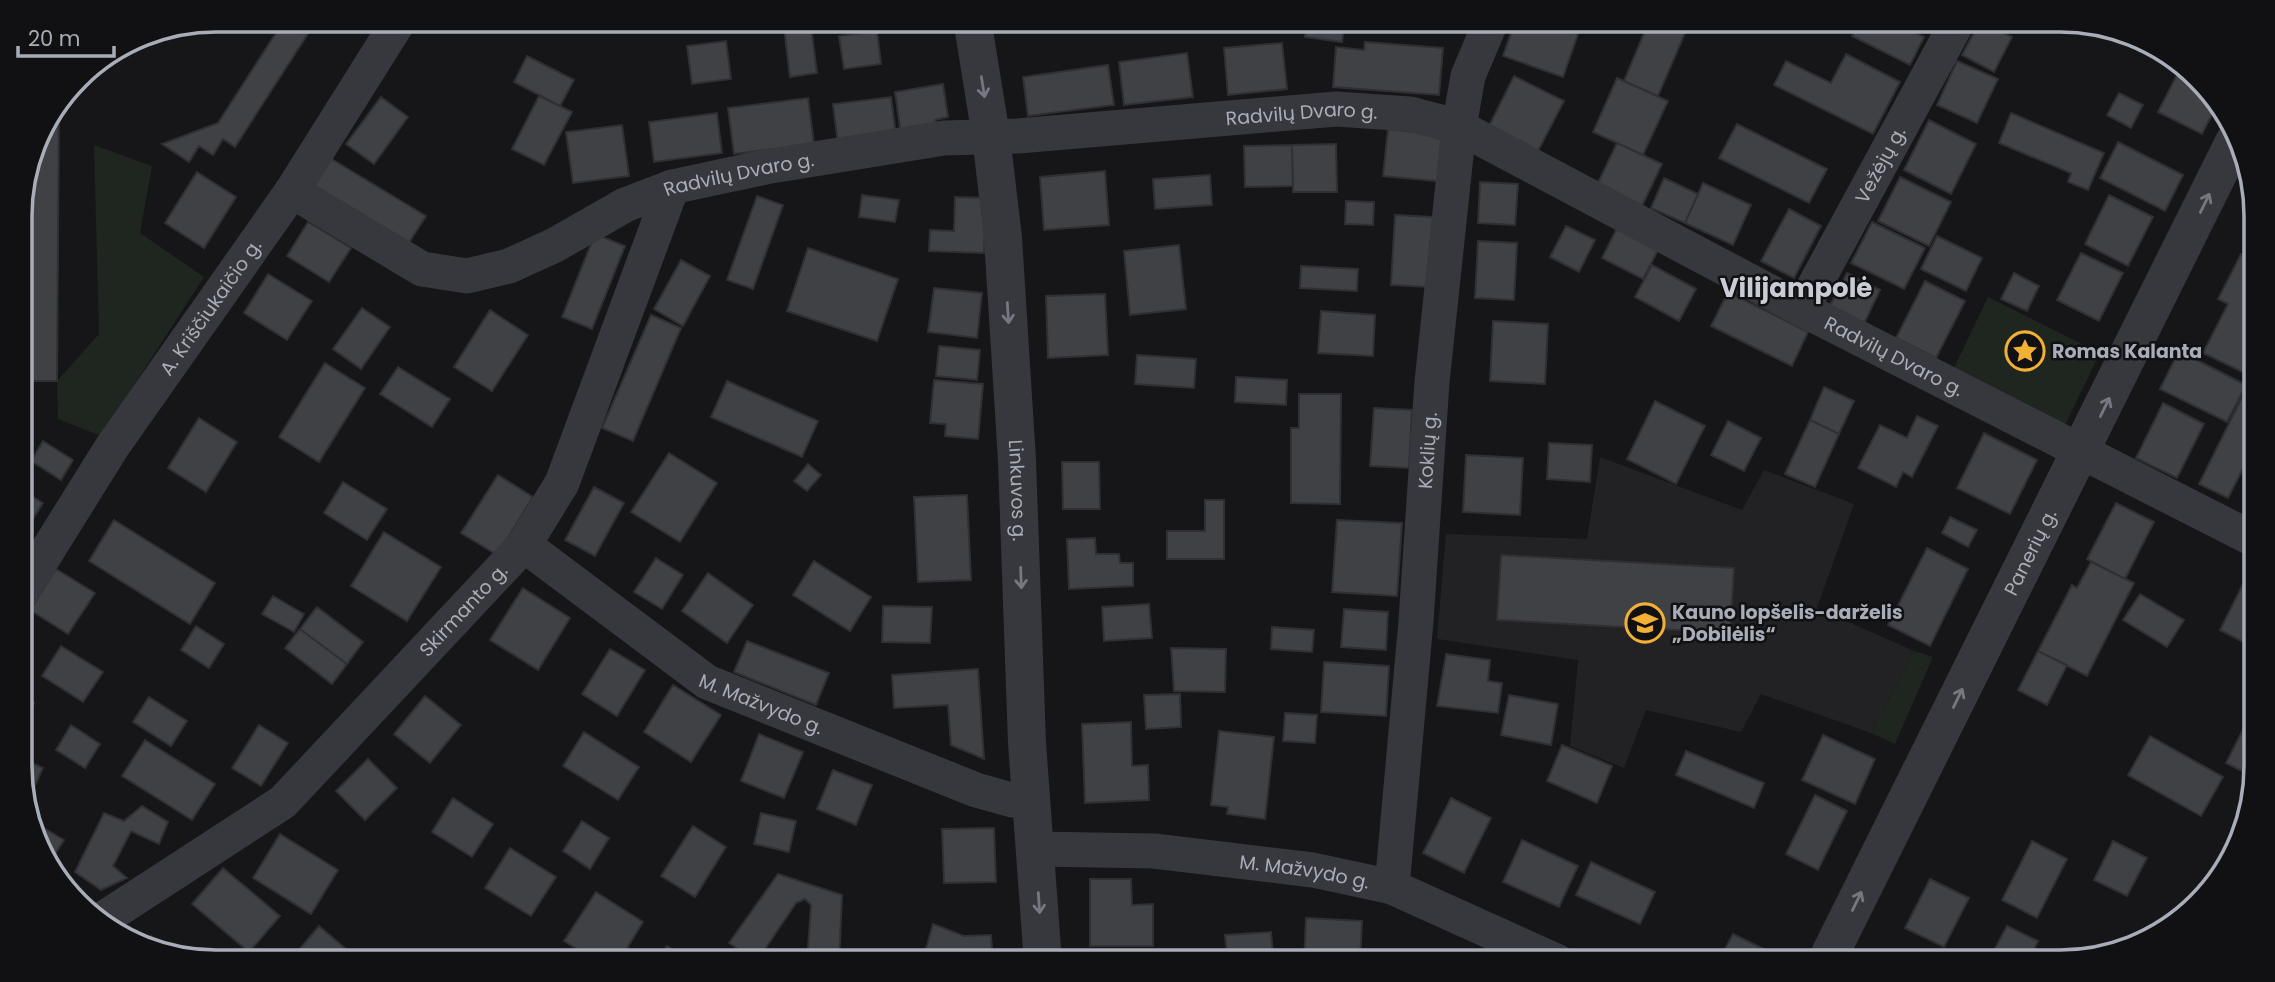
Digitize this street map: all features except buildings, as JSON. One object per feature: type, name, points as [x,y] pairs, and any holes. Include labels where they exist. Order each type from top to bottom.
[{"type":"street","name":"A. Kriščiukaičio g.","points":[[32,574],[112,447],[292,191],[392,32]]},
{"type":"street","name":"Linkuvos g.","points":[[974,32],[991,136],[1003,238],[1017,460],[1031,800],[1042,950]]},
{"type":"street","name":"Koklių g.","points":[[1392,887],[1416,621],[1432,382],[1459,127],[1468,76],[1487,32]]},
{"type":"street","name":"Vežėjų g.","points":[[1802,309],[1952,32]]},
{"type":"street","name":"Radvilų Dvaro g.","points":[[292,191],[422,270],[467,276],[509,266],[555,245],[625,205],[672,187],[771,166],[944,138],[1336,109],[1410,114],[1459,127],[1802,309],[2244,534]]},
{"type":"street","name":"Panerių g.","points":[[1832,950],[2082,453],[2231,148]]},
{"type":"street","name":"Skirmanto g.","points":[[108,916],[284,802],[524,545],[562,483],[672,187]]},
{"type":"street","name":"M. Mažvydo g.","points":[[524,545],[708,682],[975,790],[1012,800],[1031,800]]},
{"type":"street","name":"M. Mažvydo g.","points":[[1034,849],[1154,850],[1313,870],[1392,887],[1531,950]]},
{"type":"shaded area","points":[[94,145],[152,166],[140,233],[204,277],[101,436],[58,419],[57,381],[99,334]]},
{"type":"shaded area","points":[[1988,297],[2100,353],[2065,425],[1953,370]]},
{"type":"shaded area","name":"Kauno lopšelis-darželis „Dobilėlis“","points":[[1600,457],[1742,510],[1764,470],[1854,504],[1817,608],[1914,651],[1871,733],[1761,694],[1741,732],[1646,710],[1624,768],[1570,746],[1578,660],[1437,639],[1446,534],[1587,539]]},
{"type":"shaded area","points":[[1914,651],[1933,657],[1895,744],[1871,733]]},
{"type":"place","name":"Romas Kalanta","points":[[2025,351]]},
{"type":"place","name":"Kauno lopšelis-darželis „Dobilėlis“","points":[[1645,623]]},
{"type":"district","name":"Vilijampolė","points":[[1796,288]]}]
